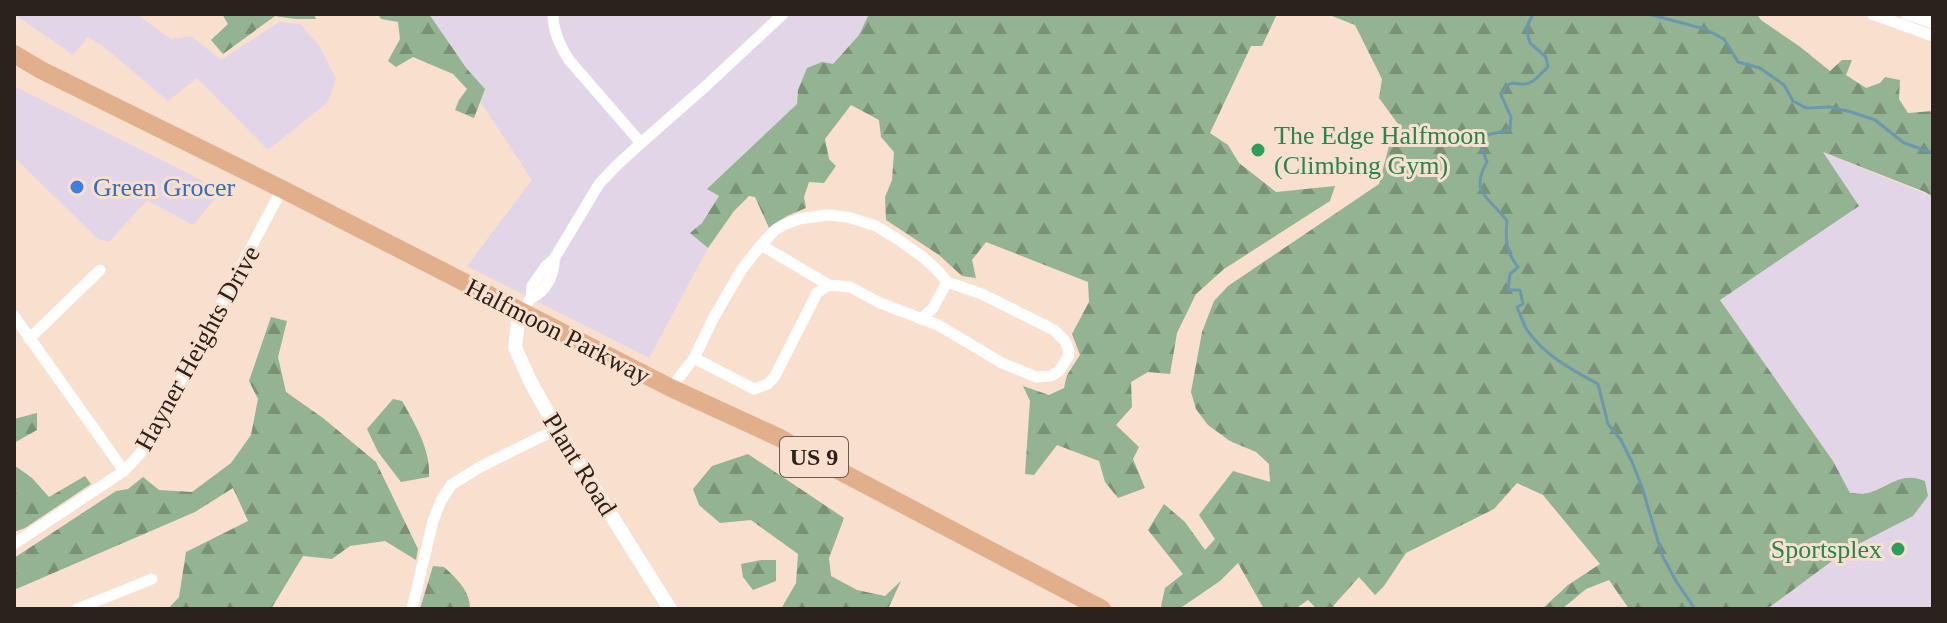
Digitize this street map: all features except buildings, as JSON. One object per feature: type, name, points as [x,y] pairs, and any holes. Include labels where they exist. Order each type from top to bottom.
[{"type":"main road","name":"Halfmoon Parkway","points":[[14,54],[282,189],[526,305],[671,388],[780,438],[1102,609]]},
{"type":"street","points":[[553,14],[561,47],[569,60],[641,143]]},
{"type":"street","points":[[526,305],[532,286],[554,259],[599,184],[783,14]]},
{"type":"street","points":[[1872,14],[1887,21],[1903,17],[1933,23]]},
{"type":"street","points":[[1903,17],[1933,36]]},
{"type":"street","name":"Hayner Heights Drive","points":[[14,544],[135,461],[152,437],[282,189]]},
{"type":"street","points":[[671,388],[694,358],[742,269],[761,245],[775,230],[799,219],[827,215],[848,217],[876,226],[924,258],[947,282],[982,294],[1054,330],[1065,341],[1068,357],[1059,371],[1051,376],[1036,377],[1002,363],[938,325],[880,303],[850,287],[829,285],[761,245]]},
{"type":"street","points":[[29,339],[100,270]]},
{"type":"street","points":[[921,319],[933,308],[947,282]]},
{"type":"street","points":[[694,358],[754,389],[768,384],[817,293],[829,285]]},
{"type":"street","name":"Plant Road","points":[[526,305],[515,338],[518,357],[557,429],[670,609]]},
{"type":"street","points":[[14,316],[124,471]]},
{"type":"street","points":[[412,609],[433,521],[451,485],[557,429]]},
{"type":"street","points":[[77,609],[152,579]]},
{"type":"shaded area","points":[[14,14],[136,14],[171,39],[191,36],[221,60],[279,22],[300,24],[320,47],[336,79],[328,102],[268,150],[197,78],[168,101],[88,37],[73,55]]},
{"type":"shaded area","points":[[429,14],[869,14],[859,35],[833,64],[798,90],[797,104],[708,189],[719,196],[702,223],[691,233],[708,248],[649,358],[467,266],[532,180],[480,101],[485,89],[467,69]]},
{"type":"shaded area","points":[[14,86],[201,180],[216,197],[193,225],[147,200],[109,242],[98,239],[14,157]]},
{"type":"shaded area","points":[[1822,152],[1933,197],[1933,609],[1767,609],[1847,550],[1913,516],[1927,495],[1925,481],[1902,478],[1865,494],[1850,494],[1833,461],[1720,299],[1858,206]]},
{"type":"green space","points":[[222,14],[314,14],[316,19],[275,16],[223,54],[211,40],[228,24]]},
{"type":"green space","points":[[378,14],[429,14],[467,69],[485,89],[474,118],[455,110],[467,89],[453,74],[413,57],[396,67],[388,61],[400,39],[398,22],[381,19]]},
{"type":"green space","points":[[869,14],[1277,14],[1262,46],[1251,46],[1210,133],[1228,145],[1239,163],[1276,192],[1335,186],[1330,201],[1224,269],[1196,294],[1177,333],[1170,374],[1148,372],[1131,382],[1132,407],[1116,425],[1139,447],[1133,459],[1145,488],[1118,498],[1105,482],[1099,461],[1057,445],[1034,475],[1025,474],[1030,401],[1023,386],[1049,395],[1064,388],[1067,375],[1080,355],[1072,334],[1089,302],[1088,282],[986,242],[972,260],[976,278],[962,276],[939,255],[886,220],[885,197],[892,180],[894,152],[881,137],[879,120],[851,105],[825,139],[829,159],[836,166],[824,183],[809,182],[804,197],[806,208],[769,228],[755,197],[749,196],[734,211],[708,248],[690,233],[702,223],[719,196],[707,189],[797,104],[798,90],[807,68],[822,62],[833,64],[859,35]]},
{"type":"green space","points":[[1327,14],[1757,14],[1830,71],[1842,60],[1852,60],[1846,75],[1866,88],[1880,83],[1885,77],[1900,80],[1899,99],[1908,113],[1933,111],[1933,197],[1823,152],[1859,206],[1720,300],[1833,461],[1850,493],[1871,492],[1900,479],[1925,481],[1928,496],[1913,516],[1847,550],[1767,609],[1629,609],[1609,580],[1586,589],[1562,609],[1542,609],[1568,585],[1600,564],[1543,495],[1517,483],[1494,509],[1406,553],[1375,595],[1359,577],[1333,609],[1317,609],[1308,600],[1295,609],[1264,609],[1238,563],[1220,581],[1179,609],[1163,609],[1165,588],[1183,574],[1148,530],[1164,504],[1185,522],[1205,550],[1215,539],[1199,515],[1233,471],[1270,482],[1269,464],[1256,452],[1230,441],[1208,425],[1196,409],[1191,392],[1202,332],[1214,301],[1228,286],[1379,184],[1398,124],[1379,98],[1382,79],[1355,25]]},
{"type":"green space","points":[[271,317],[287,321],[278,357],[286,392],[376,462],[418,549],[416,560],[385,541],[350,546],[332,559],[303,556],[271,609],[168,609],[179,597],[186,552],[248,521],[233,488],[195,512],[14,590],[14,558],[116,491],[128,489],[143,477],[159,490],[192,492],[231,463],[251,435],[258,399],[249,381]]},
{"type":"green space","points":[[393,399],[402,401],[417,428],[425,447],[429,477],[401,482],[378,452],[367,429]]},
{"type":"green space","points":[[37,413],[37,430],[14,443],[14,419]]},
{"type":"green space","points":[[748,454],[844,518],[829,558],[831,576],[857,590],[885,596],[901,581],[888,609],[781,609],[796,583],[798,554],[751,520],[720,523],[699,505],[693,489],[712,466]]},
{"type":"green space","points":[[14,465],[32,478],[49,497],[85,476],[91,484],[25,528],[14,532]]},
{"type":"green space","points":[[776,560],[776,581],[753,590],[743,577],[741,564]]},
{"type":"green space","points":[[433,566],[444,567],[458,581],[468,597],[470,609],[420,609]]},
{"type":"waterway","points":[[1533,14],[1526,28],[1530,43],[1546,57],[1548,67],[1531,82],[1512,83],[1505,88],[1501,95],[1511,117],[1510,129],[1482,137],[1480,143],[1487,162],[1482,173],[1481,189],[1507,221],[1507,246],[1518,267],[1510,274],[1508,290],[1520,290],[1523,304],[1517,307],[1534,339],[1550,354],[1598,384],[1608,424],[1621,440],[1642,487],[1662,555],[1695,609]]},
{"type":"waterway","points":[[1648,14],[1705,29],[1724,39],[1738,62],[1760,68],[1784,85],[1793,101],[1806,108],[1830,107],[1875,120],[1904,143],[1933,153]]},
{"type":"place","name":"The Edge Halfmoon (Climbing Gym)","points":[[1258,150]]},
{"type":"place","name":"Green Grocer","points":[[77,187]]},
{"type":"place","name":"Sportsplex","points":[[1898,549]]}]
